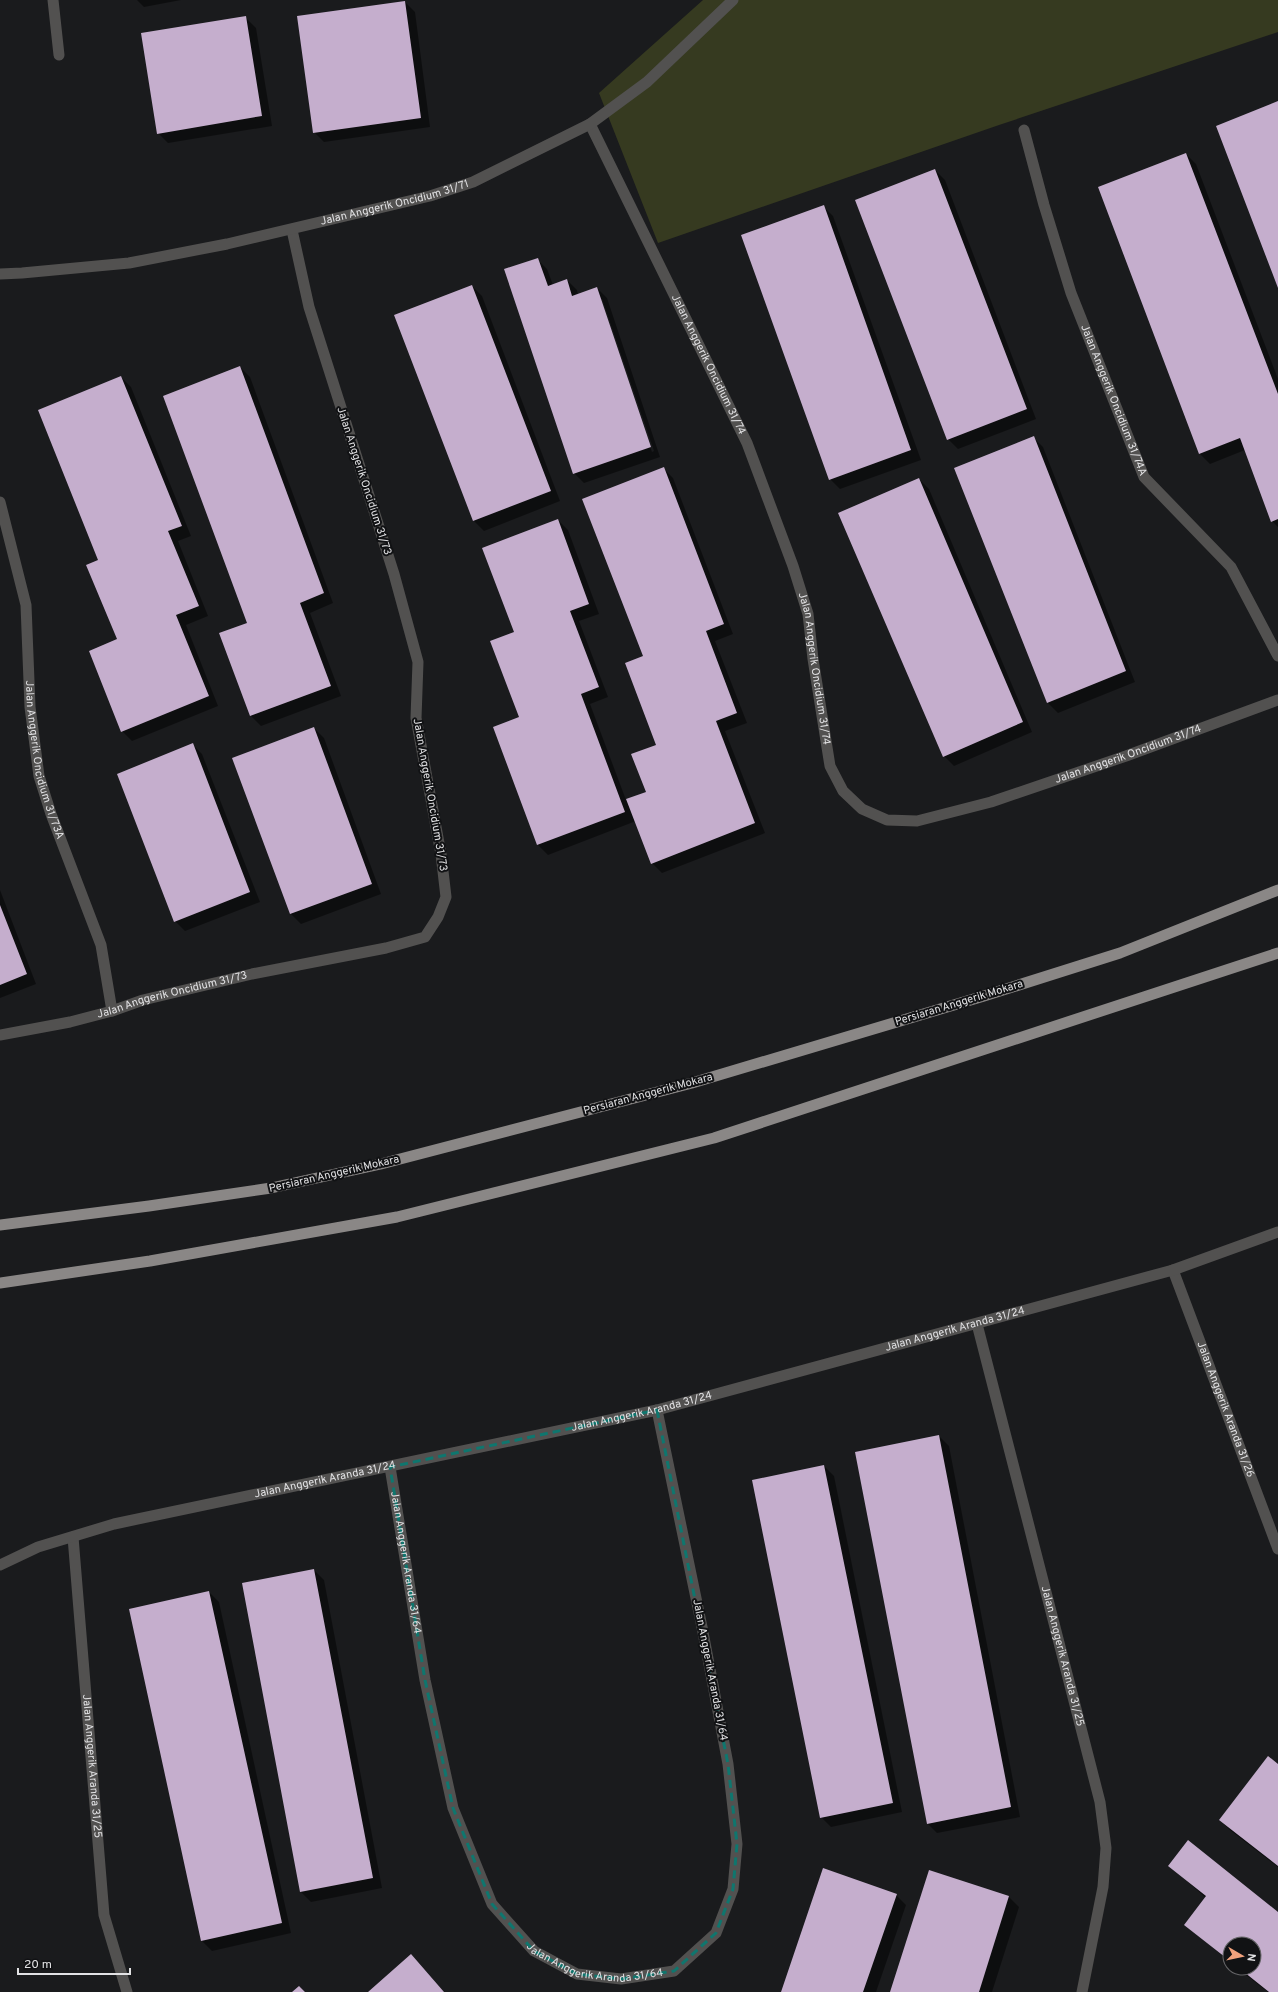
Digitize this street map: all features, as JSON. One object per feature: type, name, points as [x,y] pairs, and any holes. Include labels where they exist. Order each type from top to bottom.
[{"type":"main road","name":"Persiaran Anggerik Mokara","points":[[0,1225],[149,1206],[271,1188],[382,1164],[647,1095],[976,999],[1120,953],[1278,890]]},
{"type":"main road","points":[[0,1283],[150,1261],[397,1217],[714,1138],[1278,953]]},
{"type":"street","points":[[53,0],[59,55]]},
{"type":"street","name":"Jalan Anggerik Oncidium 31/71","points":[[0,274],[129,263],[292,230],[430,196],[473,182],[590,124],[647,82],[733,0]]},
{"type":"street","name":"Jalan Anggerik Oncidium 31/74","points":[[590,124],[747,443],[793,566],[808,614],[813,659],[830,766],[843,790],[862,809],[887,820],[917,821],[991,802],[1126,756],[1278,700]]},
{"type":"street","name":"Jalan Anggerik Oncidium 31/74A","points":[[1024,130],[1044,205],[1072,293],[1144,478],[1231,567],[1278,656]]},
{"type":"street","name":"Jalan Anggerik Oncidium 31/73","points":[[0,1035],[70,1022],[112,1011],[143,1000],[252,974],[386,948],[425,937],[438,917],[446,897],[441,854],[416,718],[418,662],[394,574],[309,307],[292,230]]},
{"type":"street","name":"Jalan Anggerik Oncidium 31/73A","points":[[0,502],[26,605],[30,707],[39,776],[51,814],[102,945],[112,1011]]},
{"type":"street","name":"Jalan Anggerik Aranda 31/24","points":[[0,1565],[38,1547],[114,1524],[657,1410],[1173,1270],[1278,1232]]},
{"type":"street","name":"Jalan Anggerik Aranda 31/26","points":[[1173,1270],[1278,1549]]},
{"type":"street","name":"Jalan Anggerik Aranda 31/25","points":[[977,1324],[1100,1802],[1106,1848],[1104,1886],[1082,1992]]},
{"type":"street","name":"Jalan Anggerik Aranda 31/64","points":[[390,1467],[425,1680],[453,1808],[492,1904],[534,1951],[577,1974],[621,1979],[674,1971],[716,1933],[733,1889],[737,1844],[727,1756],[657,1410]]},
{"type":"street","name":"Jalan Anggerik Aranda 31/25","points":[[73,1537],[104,1915],[127,1992]]},
{"type":"highlighted area","points":[[657,1410],[728,1764],[737,1844],[733,1889],[716,1933],[674,1971],[621,1979],[577,1974],[534,1951],[492,1904],[453,1808],[425,1680],[390,1467]]},
{"type":"green space","points":[[703,0],[1278,0],[1278,32],[999,125],[658,243],[599,93]]},
{"type":"building","points":[[405,1],[421,118],[313,133],[297,16]]},
{"type":"building","points":[[246,16],[262,116],[157,134],[141,33]]},
{"type":"building","points":[[1278,101],[1278,288],[1216,126]]},
{"type":"building","points":[[1186,153],[1278,394],[1278,519],[1271,522],[1240,438],[1199,454],[1098,187]]},
{"type":"building","points":[[935,169],[1027,409],[947,440],[855,200]]},
{"type":"building","points":[[824,205],[911,450],[829,480],[741,235]]},
{"type":"building","points":[[538,258],[548,286],[567,279],[572,296],[597,287],[651,447],[573,474],[504,269]]},
{"type":"building","points":[[472,285],[551,491],[473,521],[394,315]]},
{"type":"building","points":[[240,366],[324,593],[300,603],[331,686],[250,716],[219,633],[247,623],[163,396]]},
{"type":"building","points":[[121,376],[182,526],[168,531],[199,606],[176,615],[209,696],[121,732],[89,651],[117,639],[86,565],[98,560],[38,410]]},
{"type":"building","points":[[1034,436],[1126,671],[1047,703],[954,468]]},
{"type":"building","points":[[664,467],[724,624],[706,631],[737,713],[716,721],[755,823],[651,864],[626,799],[646,792],[631,754],[656,745],[625,663],[643,656],[582,499]]},
{"type":"building","points":[[919,478],[1023,722],[943,757],[838,513]]},
{"type":"building","points":[[558,519],[589,604],[570,611],[599,687],[581,694],[625,812],[537,845],[493,727],[519,717],[490,641],[514,632],[482,548]]},
{"type":"building","points":[[314,727],[372,884],[290,914],[232,758]]},
{"type":"building","points":[[193,743],[250,892],[174,922],[117,774]]},
{"type":"building","points":[[0,905],[27,974],[0,985]]},
{"type":"building","points":[[939,1435],[1011,1807],[927,1824],[855,1452]]},
{"type":"building","points":[[824,1465],[893,1803],[820,1818],[752,1480]]},
{"type":"building","points":[[314,1569],[373,1878],[300,1892],[242,1583]]},
{"type":"building","points":[[209,1591],[282,1923],[201,1941],[129,1609]]},
{"type":"building","points":[[1268,1756],[1278,1764],[1278,1866],[1219,1820]]},
{"type":"building","points":[[1188,1840],[1278,1912],[1278,1992],[1269,1992],[1249,1976],[1262,1976],[1262,1936],[1222,1936],[1222,1955],[1184,1925],[1206,1896],[1168,1866]]},
{"type":"building","points":[[823,1868],[897,1894],[863,1992],[781,1992]]},
{"type":"building","points":[[929,1870],[1009,1896],[979,1992],[890,1992]]},
{"type":"building","points":[[411,1954],[444,1992],[368,1992]]},
{"type":"building","points":[[299,1986],[305,1992],[292,1992]]}]
